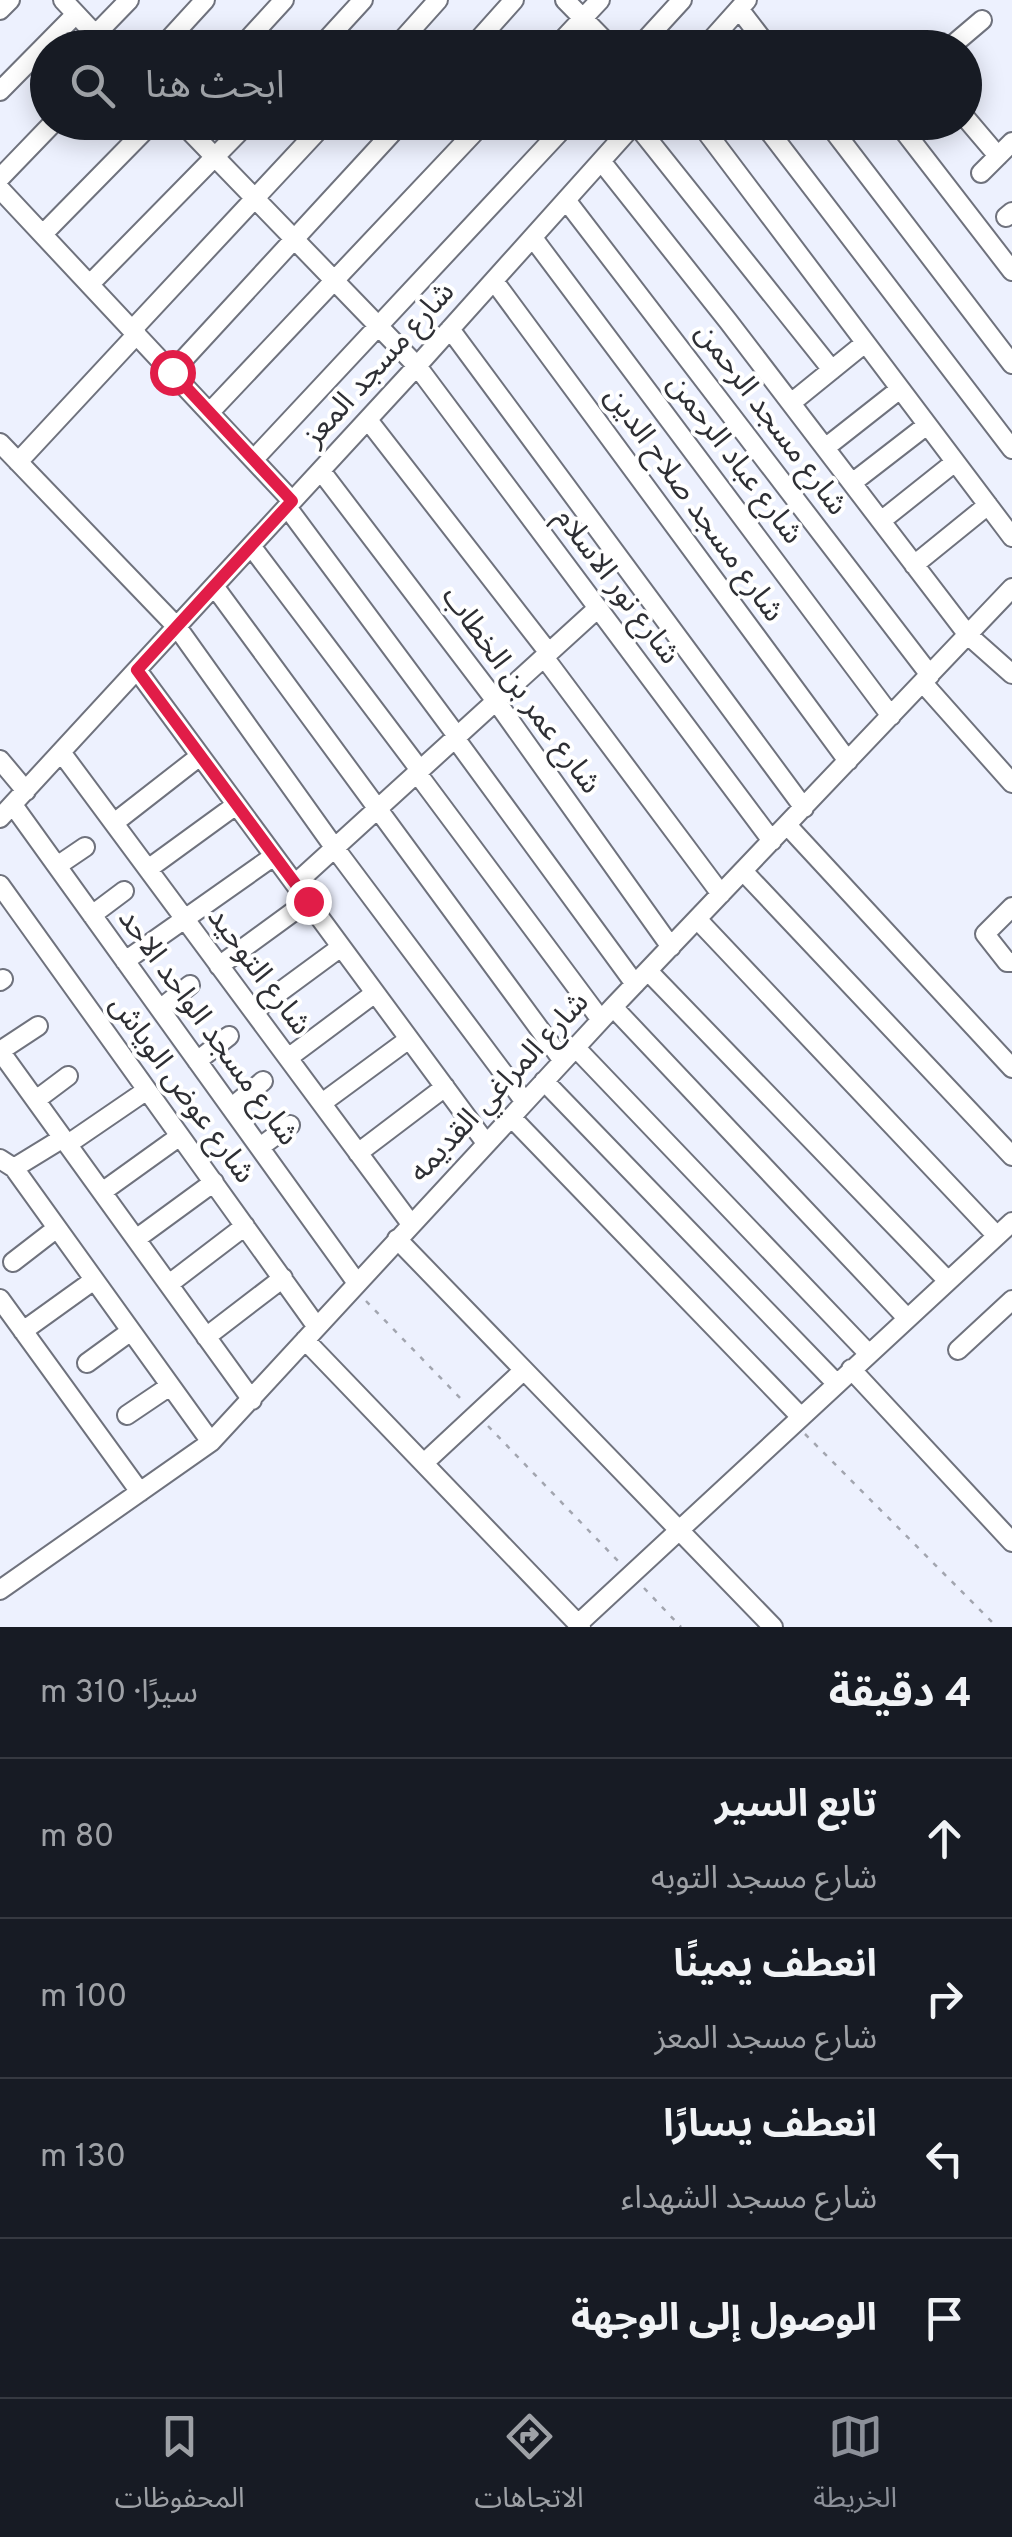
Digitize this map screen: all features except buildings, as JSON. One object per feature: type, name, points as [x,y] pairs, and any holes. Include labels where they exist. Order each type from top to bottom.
[{"type":"street","points":[[0,10],[10,0]]},
{"type":"street","points":[[109,30],[129,0]]},
{"type":"street","points":[[178,30],[205,0]]},
{"type":"street","points":[[256,30],[284,0]]},
{"type":"street","points":[[336,30],[363,0]]},
{"type":"street","points":[[410,30],[438,0]]},
{"type":"street","points":[[487,30],[514,0]]},
{"type":"street","points":[[565,0],[595,30]]},
{"type":"street","points":[[572,30],[600,0]]},
{"type":"street","points":[[654,30],[682,0]]},
{"type":"street","points":[[720,30],[744,4],[759,30]]},
{"type":"street","points":[[50,30],[69,7],[91,30]]},
{"type":"street","points":[[970,30],[982,20]]},
{"type":"street","points":[[0,92],[30,55]]},
{"type":"street","points":[[981,173],[1008,149],[982,130]]},
{"type":"street","points":[[0,178],[37,140]]},
{"type":"street","points":[[43,234],[136,140]]},
{"type":"street","name":"شارع نور الاسلام","points":[[198,140],[417,366],[772,841]]},
{"type":"street","points":[[90,284],[232,140]]},
{"type":"street","points":[[18,462],[310,140]]},
{"type":"street","points":[[172,372],[386,140]]},
{"type":"street","points":[[210,412],[467,140]]},
{"type":"street","points":[[254,459],[552,140]]},
{"type":"street","name":"شارع مسجد المعز","points":[[13,804],[620,140]]},
{"type":"street","points":[[649,140],[832,370]]},
{"type":"street","points":[[712,140],[1012,537]]},
{"type":"street","points":[[776,140],[1012,448]]},
{"type":"street","points":[[841,140],[1012,364]]},
{"type":"street","points":[[910,140],[1012,272]]},
{"type":"street","points":[[600,162],[968,635],[1012,674]]},
{"type":"street","points":[[0,189],[254,459],[456,737],[642,977],[948,1281]]},
{"type":"street","name":"شارع مسجد الرحمن","points":[[566,200],[926,679],[1012,784]]},
{"type":"street","name":"شارع عباد الرحمن","points":[[532,238],[892,716]]},
{"type":"street","name":"شارع مسجد صلاح الدين","points":[[494,280],[848,761]]},
{"type":"street","points":[[450,329],[804,808]]},
{"type":"street","points":[[791,403],[866,343]]},
{"type":"street","points":[[825,448],[900,389]]},
{"type":"street","points":[[368,420],[721,894]]},
{"type":"street","points":[[852,483],[927,425]]},
{"type":"street","points":[[0,444],[176,627],[334,848],[525,1102]]},
{"type":"street","points":[[881,521],[956,462]]},
{"type":"street","name":"شارع عمر بن الخطاب","points":[[320,471],[496,701],[671,947]]},
{"type":"street","points":[[914,565],[988,505]]},
{"type":"street","points":[[251,546],[418,772],[607,1013],[907,1318]]},
{"type":"street","points":[[214,586],[376,810],[569,1054],[868,1353]]},
{"type":"street","name":"شارع المراغي القديمه","points":[[0,1590],[211,1442],[607,1013],[1012,588]]},
{"type":"street","points":[[294,884],[598,608]]},
{"type":"street","points":[[137,670],[486,1143]]},
{"type":"street","name":"شارع التوحيد","points":[[62,752],[411,1224]]},
{"type":"street","points":[[114,824],[200,756]]},
{"type":"street","name":"شارع مسجد الواحد الاحد","points":[[0,760],[13,804],[355,1285]]},
{"type":"street","points":[[148,869],[236,805]]},
{"type":"street","points":[[787,825],[1012,1068]]},
{"type":"street","points":[[57,866],[84,846]]},
{"type":"street","points":[[125,961],[274,856]]},
{"type":"street","points":[[743,871],[1009,1146]]},
{"type":"street","name":"شارع عوض الوياش","points":[[0,885],[283,1278],[311,1334],[424,1464],[580,1625]]},
{"type":"street","points":[[92,915],[124,891]]},
{"type":"street","points":[[220,966],[308,901]]},
{"type":"street","points":[[1012,907],[986,930],[986,938],[1007,962],[1012,962]]},
{"type":"street","points":[[697,920],[997,1236]]},
{"type":"street","points":[[254,1011],[341,947]]},
{"type":"street","points":[[160,1009],[190,985]]},
{"type":"street","points":[[288,1058],[375,993]]},
{"type":"street","points":[[38,1026],[0,1051],[252,1400]]},
{"type":"street","points":[[198,1061],[229,1036]]},
{"type":"street","points":[[322,1103],[409,1038]]},
{"type":"street","points":[[36,1100],[68,1076]]},
{"type":"street","points":[[231,1108],[264,1081]]},
{"type":"street","points":[[544,1081],[836,1383]]},
{"type":"street","points":[[358,1152],[445,1087]]},
{"type":"street","points":[[147,1090],[65,1141],[7,1164],[211,1442]]},
{"type":"street","points":[[511,1116],[797,1419]]},
{"type":"street","points":[[260,1147],[290,1125]]},
{"type":"street","points":[[102,1192],[180,1136]]},
{"type":"street","points":[[136,1239],[214,1182]]},
{"type":"street","points":[[580,1625],[1012,1222]]},
{"type":"street","points":[[169,1284],[245,1226]]},
{"type":"street","points":[[13,1262],[57,1228]]},
{"type":"street","points":[[397,1239],[773,1627]]},
{"type":"street","points":[[206,1337],[283,1278]]},
{"type":"street","points":[[23,1331],[94,1280]]},
{"type":"street","points":[[0,1298],[140,1492]]},
{"type":"street","points":[[958,1350],[1012,1300]]},
{"type":"street","points":[[87,1363],[131,1331]]},
{"type":"street","points":[[851,1369],[1012,1542]]},
{"type":"street","points":[[424,1464],[524,1370]]},
{"type":"street","points":[[127,1415],[170,1386]]},
{"type":"path","points":[[355,1285],[681,1627]]},
{"type":"path","points":[[797,1419],[997,1627]]},
{"type":"route","points":[[172,372],[292,501],[137,670],[308,901]]}]
